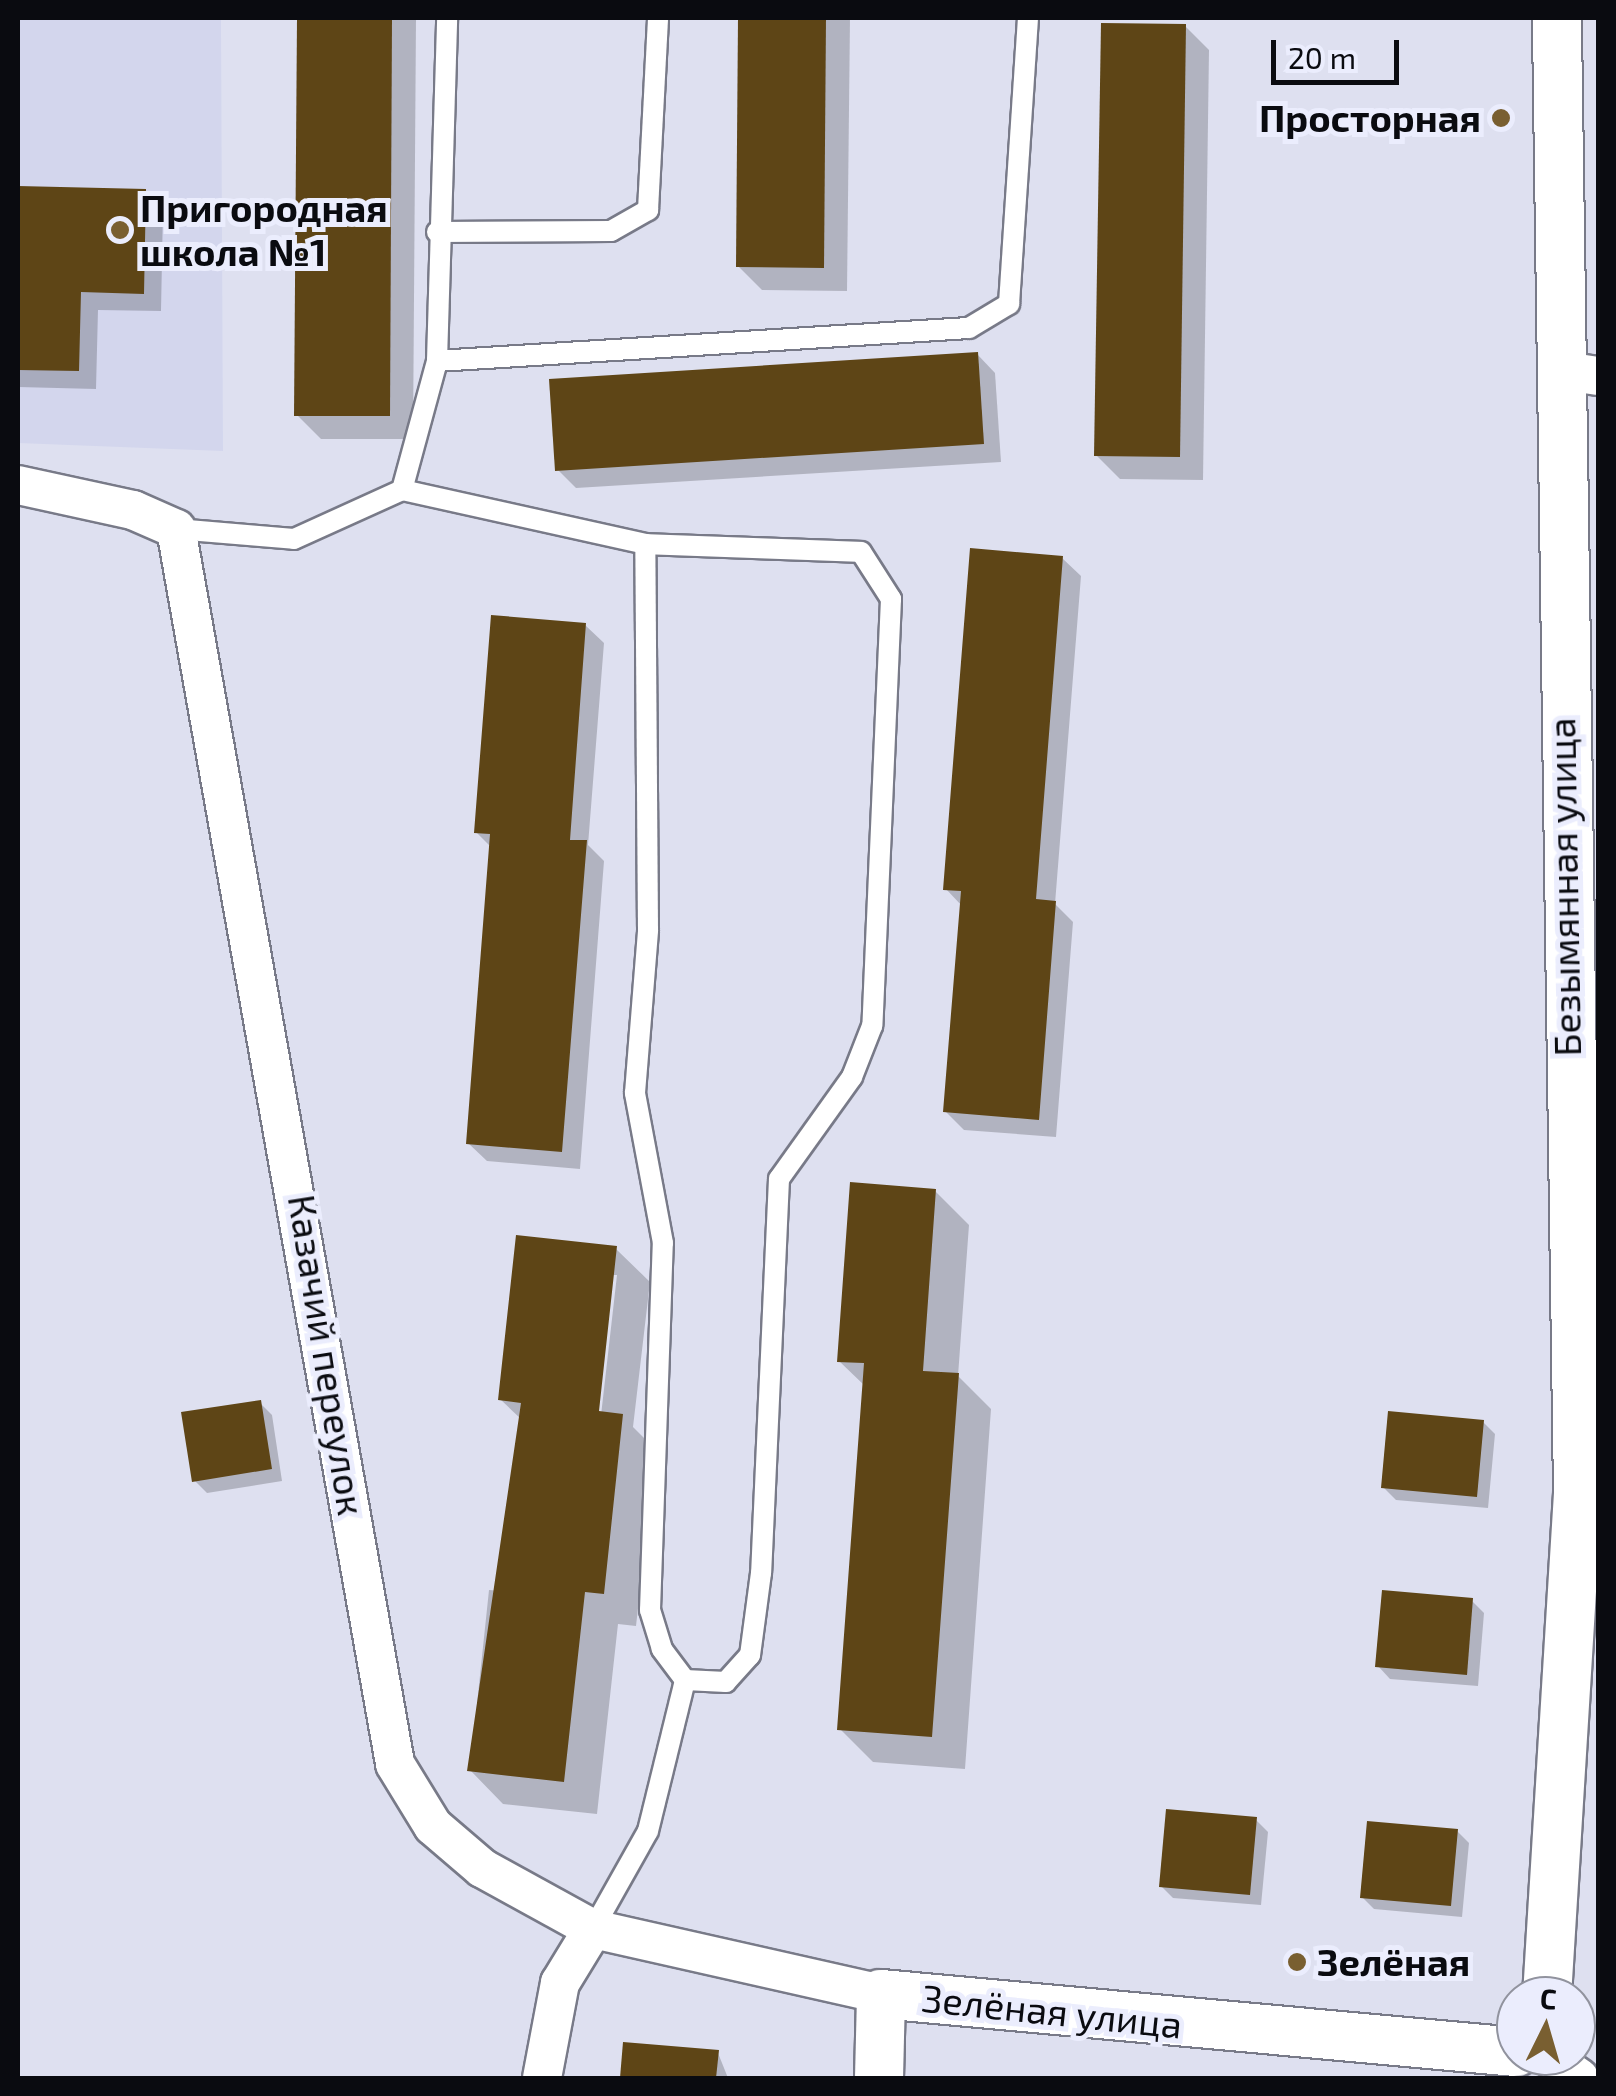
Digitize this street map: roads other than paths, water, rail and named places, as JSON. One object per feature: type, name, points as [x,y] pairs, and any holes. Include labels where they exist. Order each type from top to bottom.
[{"type":"street","name":"Безымянная улица","points":[[1549,1976],[1588,1495],[1578,373],[1557,18]]},
{"type":"street","points":[[18,485],[133,510],[176,529]]},
{"type":"street","name":"Казачий переулок","points":[[176,529],[395,1764],[433,1826],[482,1868],[594,1929]]},
{"type":"street","points":[[542,2078],[560,1982],[594,1929]]},
{"type":"street","name":"Зелёная улица","points":[[594,1929],[880,1994],[1496,2050]]},
{"type":"street","points":[[879,2078],[880,1994]]},
{"type":"lane","points":[[402,490],[438,361],[437,232],[447,18]]},
{"type":"lane","points":[[437,232],[611,232],[648,210],[658,18]]},
{"type":"lane","points":[[438,361],[968,328],[1009,304],[1028,18]]},
{"type":"lane","points":[[176,529],[294,538],[402,490],[644,544],[861,552],[892,598],[872,1026],[852,1077],[779,1179],[750,1655],[726,1682],[685,1680],[662,1650],[650,1610],[663,1243],[635,1093],[648,930],[644,544]]},
{"type":"lane","points":[[594,1929],[648,1830],[685,1680]]},
{"type":"place","name":"Просторная","points":[[1501,118]]},
{"type":"place","name":"Пригородная школа №1","points":[[120,230]]},
{"type":"place","name":"Зелёная","points":[[1297,1962]]}]
